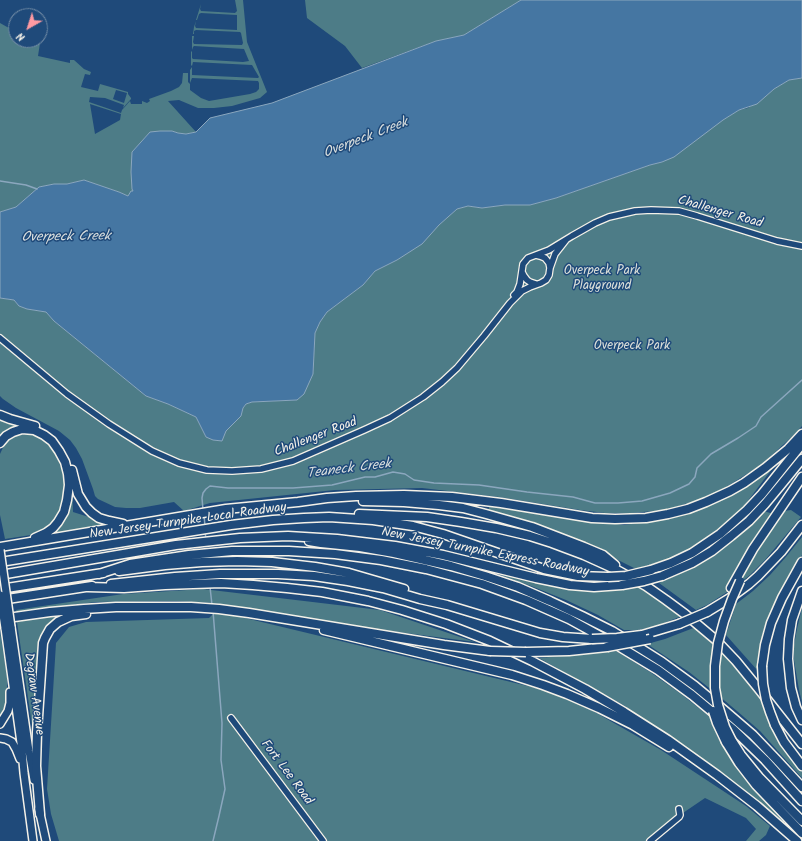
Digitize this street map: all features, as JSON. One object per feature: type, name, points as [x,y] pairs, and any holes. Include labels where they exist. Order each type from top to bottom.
[{"type":"highway","points":[[0,415],[36,426],[49,433],[58,441],[67,456],[78,494],[84,506],[101,519],[127,525]]},
{"type":"highway","points":[[0,442],[9,434],[18,430],[29,429],[38,431],[54,444],[66,466],[69,479],[65,506],[61,517],[55,526],[49,531],[25,542]]},
{"type":"highway","points":[[0,547],[210,512],[260,505],[356,496],[392,495],[465,498],[592,518],[646,518],[688,509],[730,491],[765,468],[788,449],[802,434]]},
{"type":"highway","name":"New Jersey Turnpike Local Roadway","points":[[0,562],[212,528],[264,521],[318,517],[373,520],[412,526],[443,534],[521,562],[555,572],[578,576],[626,576],[651,570],[692,554],[720,534],[743,514],[762,494],[802,444]]},
{"type":"highway","name":"New Jersey Turnpike Express Roadway","points":[[0,574],[213,540],[288,536],[349,540],[408,548],[570,585],[594,587],[622,585],[662,576],[697,560],[712,550],[731,536],[765,504],[802,459]]},
{"type":"highway","points":[[802,477],[759,540],[731,588],[716,630],[709,671],[712,705],[717,723],[729,742],[739,763],[756,785],[802,833]]},
{"type":"highway","points":[[802,485],[763,542],[740,581],[730,604],[718,643],[714,683],[718,704],[729,742],[741,754],[755,773],[802,821]]},
{"type":"highway","points":[[298,502],[392,502],[439,505],[475,511],[532,527],[603,555],[631,577],[675,606],[716,640],[736,661],[802,744]]},
{"type":"highway","points":[[318,517],[352,514],[380,514],[426,517],[484,526],[524,535],[563,547],[631,577]]},
{"type":"highway","points":[[0,619],[67,610],[116,607],[177,606],[249,613],[444,645],[490,651],[569,651],[607,647],[646,637],[679,624],[707,612],[730,598],[758,576],[781,552],[802,525]]},
{"type":"highway","points":[[288,536],[321,543],[394,553],[440,563],[507,583],[572,610],[629,641],[662,662],[695,686],[753,735],[802,787]]},
{"type":"highway","points":[[0,589],[159,566],[202,558],[214,552],[301,551],[347,555],[426,569],[471,581],[547,609],[579,624],[653,667],[687,691],[750,745],[773,768],[802,801]]},
{"type":"highway","points":[[202,558],[215,562],[272,562],[326,569],[361,576],[392,585],[421,594],[447,605]]},
{"type":"highway","points":[[802,562],[771,623],[765,645],[762,666],[765,694],[775,725],[784,742],[802,766]]},
{"type":"highway","points":[[0,601],[88,587],[203,574],[278,574],[325,578],[383,588],[447,605],[540,633],[563,637],[592,639],[646,637]]},
{"type":"highway","points":[[88,587],[124,588],[217,583],[322,592],[413,613],[468,632],[527,658],[574,682],[663,737],[724,780],[757,806],[797,841]]},
{"type":"highway","points":[[802,591],[790,629],[788,659],[791,688],[796,707],[802,720]]},
{"type":"highway","points":[[40,814],[36,770],[36,745],[45,638],[54,625],[66,617],[129,607]]},
{"type":"highway","points":[[291,620],[320,629],[512,675],[559,691],[591,704],[623,720],[724,780]]},
{"type":"main road","name":"Degraw Avenue","points":[[0,550],[8,628],[46,841]]},
{"type":"main road","name":"Degraw Avenue","points":[[0,595],[8,628],[9,660],[33,841]]},
{"type":"main road","points":[[0,724],[6,715],[10,703],[9,660]]},
{"type":"main road","points":[[0,738],[9,740],[14,746],[18,753],[24,773]]},
{"type":"street","name":"Challenger Road","points":[[0,338],[67,394],[109,424],[152,451],[179,463],[207,470],[246,471],[261,469],[293,460],[383,422],[413,404],[442,382],[457,368],[484,336],[510,302],[518,288],[522,266],[525,261],[529,257],[549,250],[584,228],[609,218],[635,211],[666,210],[697,216],[777,241],[802,246]]},
{"type":"street","name":"Challenger Road","points":[[510,302],[522,291],[547,279],[555,254],[566,240]]},
{"type":"street","points":[[536,255],[545,258],[549,263],[550,268]]},
{"type":"street","points":[[522,272],[527,280],[536,284]]},
{"type":"street","name":"Fort Lee Road","points":[[231,718],[323,841]]},
{"type":"street","points":[[650,841],[679,817],[679,810]]},
{"type":"green space","points":[[235,0],[243,0],[247,42],[267,92],[260,98],[232,106],[214,108],[198,108],[179,100],[168,101],[196,132],[186,134],[172,131],[150,132],[132,152],[133,191],[128,196],[84,180],[67,184],[54,184],[39,187],[16,207],[0,212],[0,23],[8,28],[8,48],[39,48],[38,56],[70,63],[70,60],[74,60],[84,69],[91,72],[90,75],[85,74],[81,87],[98,91],[100,84],[128,92],[131,99],[123,108],[124,105],[105,98],[90,97],[89,102],[121,113],[130,101],[131,104],[142,104],[142,101],[147,103],[150,101],[149,99],[179,87],[182,83],[183,73],[188,73],[190,90],[201,98],[209,101],[256,92],[259,89],[258,81],[192,78],[190,83],[190,70],[192,67],[192,75],[259,77],[252,65],[193,62],[192,66],[191,65],[191,51],[193,59],[243,62],[249,61],[244,49],[194,46],[192,50],[192,36],[194,36],[194,44],[242,45],[243,43],[240,32],[196,30],[193,34],[196,21],[196,28],[237,30],[237,15],[201,13],[196,20],[201,4],[201,11],[235,13],[237,11]],"holes":[[[116,90],[127,93],[124,103],[113,99]],[[90,104],[121,114],[120,120],[95,134]]]},
{"type":"green space","points":[[305,0],[521,0],[464,35],[436,41],[362,68],[345,46],[307,18]]},
{"type":"green space","name":"Overpeck Park","points":[[802,78],[802,426],[761,465],[723,489],[701,499],[666,510],[631,513],[605,513],[499,497],[422,488],[335,490],[210,503],[184,511],[174,502],[140,508],[115,507],[95,496],[82,459],[70,440],[59,431],[16,408],[0,396],[0,298],[14,300],[19,306],[27,309],[46,312],[54,321],[146,396],[196,417],[206,437],[226,431],[241,416],[243,408],[246,404],[252,402],[297,400],[313,374],[315,333],[327,312],[363,285],[375,271],[397,260],[457,209],[468,206],[482,208],[505,205],[530,205],[556,198],[662,162],[723,120],[739,110],[748,108],[789,80]]},
{"type":"green space","points":[[0,417],[26,426],[0,438]]},
{"type":"green space","points":[[31,434],[44,439],[56,454],[64,474],[64,497],[56,518],[46,530],[31,535],[5,539],[0,515],[0,454],[6,441],[18,435]]},
{"type":"green space","points":[[778,461],[741,510],[703,542],[672,558],[636,569],[598,550],[488,511],[490,504],[624,525],[682,516],[724,498]]},
{"type":"green space","points":[[72,482],[73,512],[111,524],[50,534],[61,524]]},
{"type":"green space","points":[[791,510],[801,517],[765,560],[735,587],[707,605],[696,610],[659,583],[706,559],[734,539],[764,511],[770,513]]},
{"type":"green space","points":[[802,537],[802,555],[781,591],[763,632],[758,671],[726,635],[736,604],[770,575]]},
{"type":"green space","points":[[481,568],[605,590],[641,587],[682,616],[656,626],[638,630],[624,630],[598,615],[566,600]]},
{"type":"green space","points":[[203,589],[380,610],[475,642],[382,630],[214,603],[176,601],[96,602],[17,612],[16,610],[123,594]]},
{"type":"green space","points":[[802,608],[802,702],[794,660],[794,645]]},
{"type":"green space","points":[[216,611],[565,695],[661,750],[746,806],[770,826],[766,835],[759,841],[746,841],[756,829],[746,818],[705,798],[680,815],[649,841],[59,841],[51,814],[47,789],[56,643],[69,627],[86,622],[209,618]]},
{"type":"green space","points":[[63,613],[50,624],[39,640],[33,732],[17,622]]},
{"type":"green space","points":[[696,627],[732,662],[761,696],[770,722],[790,756],[802,772],[802,778],[760,731],[737,711],[689,672],[647,644]]},
{"type":"green space","points":[[0,631],[7,677],[7,702],[0,717]]},
{"type":"green space","points":[[616,651],[650,672],[710,717],[718,738],[732,760],[753,788],[795,831],[793,833],[693,753],[625,706],[539,658]]},
{"type":"water","name":"Overpeck Creek","points":[[521,0],[802,0],[802,78],[789,80],[774,89],[757,104],[739,110],[723,120],[674,157],[662,162],[556,198],[530,205],[505,205],[482,208],[468,206],[457,209],[439,225],[422,244],[397,260],[375,271],[363,285],[327,312],[315,333],[313,374],[304,394],[297,400],[252,402],[246,404],[243,408],[241,416],[226,431],[222,441],[213,440],[206,437],[196,417],[146,396],[54,321],[46,312],[27,309],[19,306],[14,300],[0,298],[0,212],[16,207],[39,187],[54,184],[67,184],[84,180],[128,196],[131,191],[133,191],[131,172],[132,152],[150,132],[172,131],[186,134],[196,132],[210,118],[272,103],[436,41],[464,35]]},
{"type":"waterway","points":[[0,181],[26,185],[37,189]]},
{"type":"waterway","name":"Teaneck Creek","points":[[203,510],[203,493],[210,486],[228,488],[293,488],[332,485],[393,472],[405,474],[414,480],[434,483],[479,485],[573,497],[595,503],[642,501],[670,493],[689,484],[695,477],[697,468],[711,454],[756,426],[761,417],[802,380]]},
{"type":"waterway","name":"Teaneck Creek","points":[[204,515],[205,526]]},
{"type":"waterway","name":"Teaneck Creek","points":[[205,531],[206,540]]},
{"type":"waterway","name":"Teaneck Creek","points":[[210,587],[212,605]]},
{"type":"waterway","name":"Teaneck Creek","points":[[213,611],[222,723],[221,760],[225,789],[213,841]]},
{"type":"park label","name":"Overpeck Park Playground","points":[[602,280]]}]
